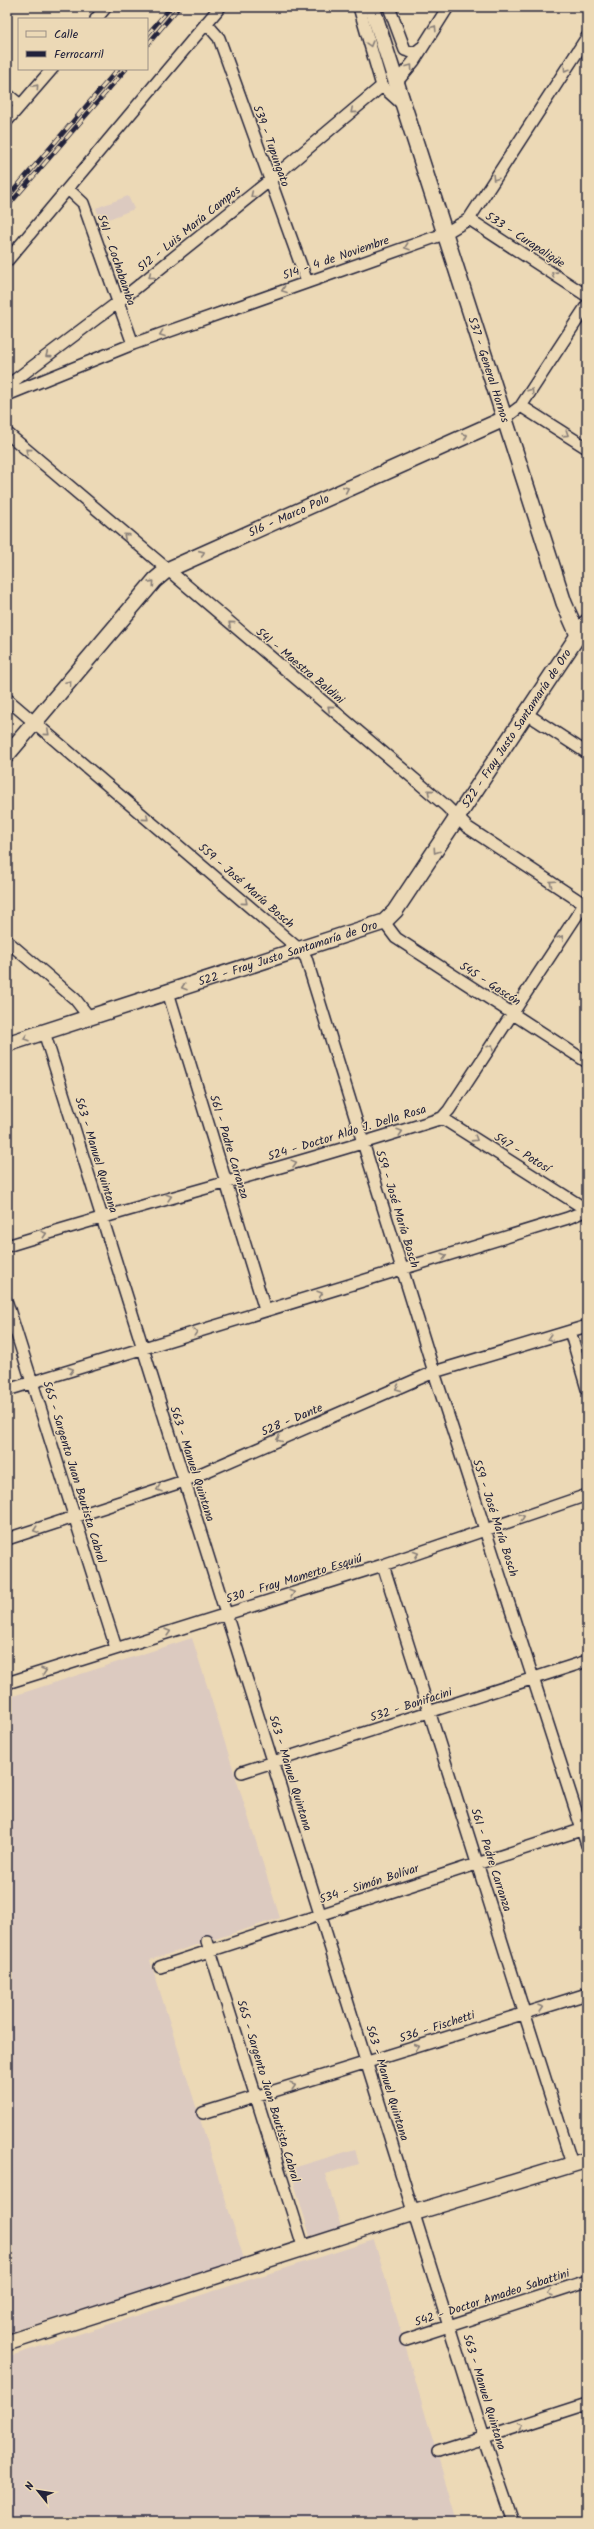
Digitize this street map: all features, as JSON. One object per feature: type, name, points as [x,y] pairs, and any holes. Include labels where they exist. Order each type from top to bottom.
[{"type":"street","points":[[97,18],[106,7]]},
{"type":"street","points":[[7,261],[220,7]]},
{"type":"street","name":"537 - General Hornos","points":[[359,7],[389,85],[402,104],[564,603],[578,635]]},
{"type":"street","name":"537 - General Hornos","points":[[372,7],[389,85]]},
{"type":"street","points":[[389,7],[405,50],[415,52],[421,48]]},
{"type":"street","name":"512 - Luis María Campos","points":[[7,386],[117,303],[389,85],[414,61],[448,7]]},
{"type":"street","name":"539 - Tupungato","points":[[206,23],[219,38],[269,181],[307,282]]},
{"type":"street","name":"514 - 4 de Noviembre","points":[[7,395],[133,344],[444,234],[469,218],[587,36]]},
{"type":"street","points":[[7,121],[51,70]]},
{"type":"street","points":[[7,94],[20,105]]},
{"type":"street","name":"541 - Cochabamba","points":[[68,189],[83,204],[117,303],[133,344]]},
{"type":"street","name":"533 - Curapaligüe","points":[[469,218],[587,296]]},
{"type":"street","name":"516 - Marco Polo","points":[[7,755],[154,580],[167,570],[504,419],[521,406],[587,305]]},
{"type":"street","points":[[521,406],[587,448]]},
{"type":"street","name":"541 - Maestra Baldini","points":[[7,433],[446,806],[458,819],[586,903]]},
{"type":"street","name":"522 - Fray Justo Santamaría de Oro","points":[[7,1044],[384,922],[395,911],[458,819],[587,622]]},
{"type":"street","name":"559 - José María Bosch","points":[[7,699],[300,950],[306,958],[434,1372],[585,1829],[587,1845]]},
{"type":"street","points":[[527,714],[587,753]]},
{"type":"street","name":"524 - Doctor Aldo J. Della Rosa","points":[[7,1246],[102,1216],[363,1144],[442,1118],[586,903]]},
{"type":"street","name":"545 - Gascón","points":[[384,922],[396,938],[587,1062]]},
{"type":"street","points":[[7,941],[75,999],[90,1017]]},
{"type":"street","name":"561 - Padre Carranza","points":[[168,992],[265,1310]]},
{"type":"street","name":"563 - Manuel Quintana","points":[[44,1032],[413,2213],[484,2438],[513,2522]]},
{"type":"street","name":"547 - Potosí","points":[[442,1118],[587,1210]]},
{"type":"street","points":[[7,1390],[32,1381],[568,1218],[587,1210]]},
{"type":"street","name":"565 - Sargento Juan Bautista Cabral","points":[[7,1303],[116,1648]]},
{"type":"street","name":"528 - Dante","points":[[7,1539],[184,1481],[434,1372],[587,1326]]},
{"type":"street","points":[[570,1331],[587,1388]]},
{"type":"street","name":"530 - Fray Mamerto Esquiú","points":[[7,1683],[383,1565],[587,1495]]},
{"type":"street","name":"561 - Padre Carranza","points":[[383,1565],[572,2164]]},
{"type":"street","name":"532 - Bonifacini","points":[[242,1772],[587,1661]]},
{"type":"street","name":"534 - Simón Bolívar","points":[[160,1967],[209,1946],[320,1913],[585,1829]]},
{"type":"street","name":"565 - Sargento Juan Bautista Cabral","points":[[209,1946],[304,2249]]},
{"type":"street","name":"536 - Fischetti","points":[[203,2113],[587,1994]]},
{"type":"street","points":[[7,2344],[413,2213],[587,2160]]},
{"type":"street","name":"542 - Doctor Amadeo Sabattini","points":[[406,2340],[449,2324],[587,2281]]},
{"type":"street","points":[[438,2452],[587,2404]]},
{"type":"shaded area","points":[[128,196],[134,209],[101,222],[96,208]]},
{"type":"shaded area","points":[[192,1638],[280,1918],[150,1960],[244,2259],[7,2333],[7,1698]]},
{"type":"shaded area","points":[[355,2149],[359,2164],[325,2174],[341,2227],[310,2236],[290,2169]]},
{"type":"shaded area","points":[[374,2240],[457,2522],[7,2522],[7,2357]]},
{"type":"railway","points":[[148,34],[171,7]]},
{"type":"railway","points":[[148,44],[179,7]]},
{"type":"railway","points":[[7,198],[117,70]]},
{"type":"railway","points":[[7,207],[125,70]]}]
